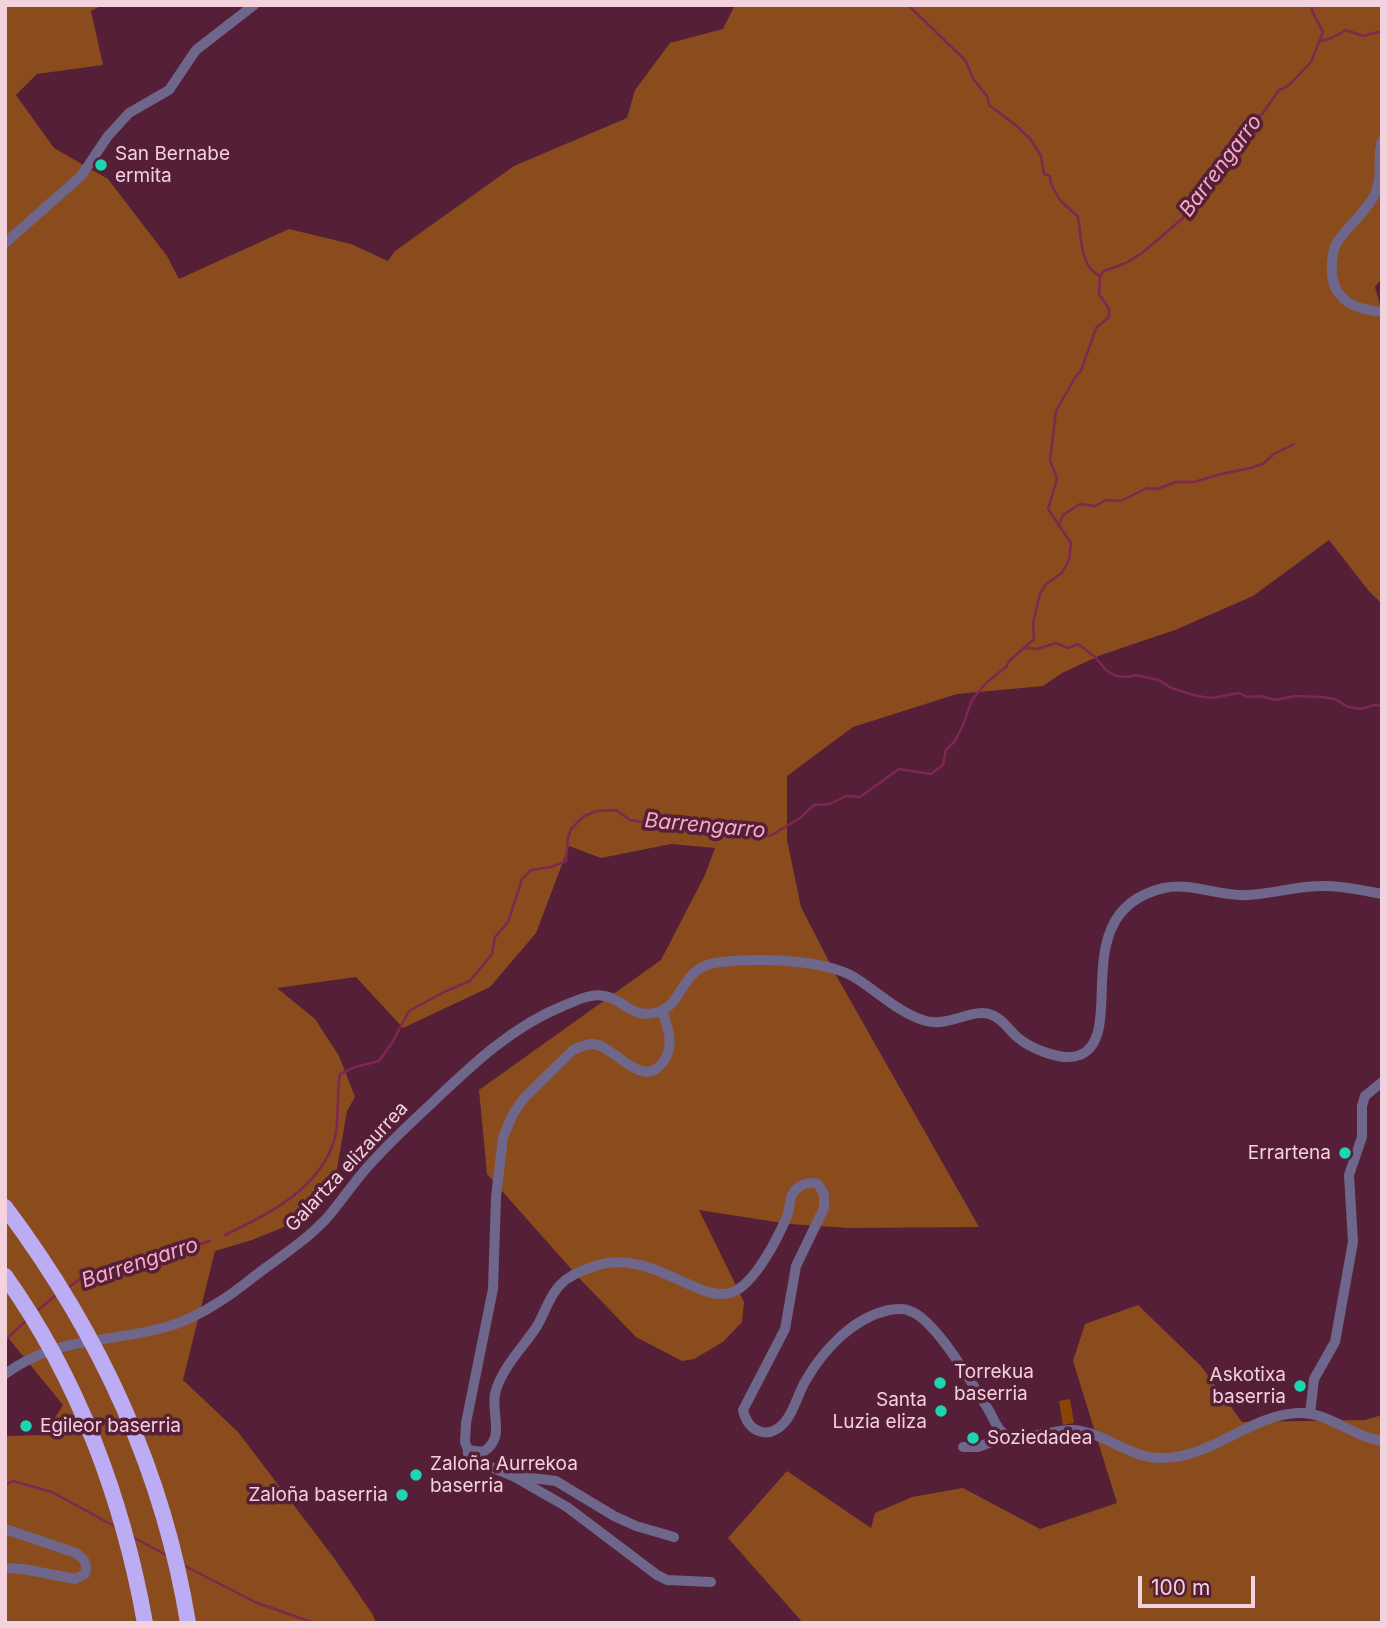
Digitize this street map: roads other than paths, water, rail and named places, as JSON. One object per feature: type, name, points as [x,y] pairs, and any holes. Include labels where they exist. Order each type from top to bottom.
[{"type":"highway","points":[[5,1207],[61,1286],[123,1401],[158,1497],[188,1623]]},
{"type":"highway","points":[[5,1276],[56,1360],[97,1450],[121,1521],[145,1623]]},
{"type":"street","points":[[5,243],[81,176],[108,136],[129,113],[169,90],[196,50],[254,5]]},
{"type":"street","points":[[1382,141],[1379,148],[1381,172],[1378,187],[1367,208],[1338,240],[1334,247],[1332,266],[1334,286],[1343,300],[1370,311],[1382,312]]},
{"type":"street","points":[[711,1582],[667,1580],[657,1575],[567,1507],[513,1476],[472,1461],[468,1456],[465,1442],[466,1423],[493,1289],[496,1197],[503,1137],[524,1098],[573,1050],[582,1045],[600,1045],[633,1069],[650,1071],[656,1068],[665,1059],[670,1041],[662,1011],[671,1004],[694,972],[706,965],[745,962],[815,964],[848,973],[924,1020],[944,1023],[976,1014],[994,1015],[1021,1041],[1063,1056],[1076,1056],[1087,1051],[1100,1021],[1104,950],[1111,928],[1121,914],[1150,893],[1176,887],[1241,896],[1308,887],[1347,888],[1382,894]]},
{"type":"street","name":"Galartza elizaurrea","points":[[5,1374],[30,1358],[57,1347],[170,1326],[193,1318],[223,1300],[301,1243],[318,1227],[373,1161],[480,1059],[539,1018],[567,1004],[599,995],[613,999],[630,1012],[653,1014],[662,1011]]},
{"type":"street","points":[[1310,1413],[1314,1379],[1335,1342],[1353,1242],[1349,1175],[1362,1137],[1362,1106],[1365,1096],[1382,1082]]},
{"type":"street","points":[[468,1450],[483,1452],[493,1445],[497,1434],[495,1401],[498,1384],[538,1325],[554,1291],[561,1283],[579,1271],[598,1264],[622,1261],[654,1268],[710,1292],[723,1295],[732,1293],[753,1276],[781,1230],[792,1194],[802,1185],[812,1182],[822,1189],[824,1208],[796,1266],[785,1329],[743,1410],[746,1422],[759,1433],[777,1429],[790,1415],[819,1360],[842,1335],[877,1314],[901,1309],[916,1314],[932,1327],[973,1384],[1002,1433],[1007,1436],[1016,1438],[1060,1431],[1081,1431],[1132,1452],[1163,1458],[1197,1451],[1265,1420],[1289,1414],[1310,1413],[1368,1438],[1382,1441]]},
{"type":"street","points":[[964,1447],[978,1447],[1007,1436]]},
{"type":"street","points":[[513,1476],[556,1480],[614,1516],[636,1526],[674,1537]]},
{"type":"street","points":[[5,1529],[76,1553],[85,1561],[87,1567],[81,1578],[75,1579],[5,1568]]},
{"type":"waterway","points":[[908,5],[965,60],[974,80],[987,96],[989,105],[1031,140],[1041,156],[1044,174],[1050,176],[1051,184],[1060,200],[1078,217],[1085,258],[1088,265],[1100,276]]},
{"type":"waterway","name":"Barrengarro","points":[[1100,276],[1104,271],[1126,263],[1142,253],[1183,218],[1190,201],[1210,176],[1233,157],[1250,124],[1263,113],[1279,90],[1288,86],[1311,62],[1323,32],[1312,11],[1312,5]]},
{"type":"waterway","points":[[1320,41],[1346,30],[1363,36],[1382,31]]},
{"type":"waterway","name":"Barrengarro","points":[[225,1235],[273,1210],[315,1175],[325,1161],[335,1137],[340,1074],[379,1061],[409,1011],[470,981],[492,954],[495,937],[508,922],[522,879],[531,870],[566,861],[571,829],[584,816],[597,811],[616,810],[630,820],[690,830],[722,833],[732,829],[770,836],[800,818],[814,805],[830,804],[846,796],[860,797],[899,769],[931,774],[943,765],[946,750],[955,741],[972,700],[986,683],[1034,639],[1033,623],[1040,594],[1046,584],[1062,573],[1069,560],[1071,543],[1048,509],[1057,479],[1050,460],[1056,411],[1081,371],[1096,328],[1109,317],[1109,309],[1099,294],[1100,276]]},
{"type":"waterway","points":[[1058,526],[1063,515],[1080,504],[1095,506],[1106,500],[1121,501],[1147,488],[1157,489],[1176,482],[1194,482],[1251,468],[1294,444]]},
{"type":"waterway","points":[[1024,648],[1037,649],[1056,643],[1068,648],[1078,644],[1116,676],[1135,675],[1159,680],[1171,688],[1197,696],[1211,698],[1239,693],[1247,697],[1260,696],[1275,700],[1295,696],[1321,697],[1335,699],[1348,707],[1361,709],[1374,705],[1382,706]]},
{"type":"waterway","name":"Barrengarro","points":[[68,1288],[81,1278],[210,1241]]},
{"type":"waterway","name":"Barrengarro","points":[[37,1311],[56,1295]]},
{"type":"waterway","name":"Barrengarro","points":[[5,1340],[27,1320]]},
{"type":"waterway","points":[[5,1485],[13,1481],[52,1492],[116,1527]]},
{"type":"waterway","points":[[131,1536],[168,1556]]},
{"type":"waterway","points":[[183,1565],[255,1602],[314,1623]]},
{"type":"place","name":"San Bernabe ermita","points":[[101,165]]},
{"type":"place","name":"Errartena","points":[[1345,1153]]},
{"type":"place","name":"Torrekua baserria","points":[[940,1383]]},
{"type":"place","name":"Askotixa baserria","points":[[1300,1386]]},
{"type":"place","name":"Santa Luzia eliza","points":[[941,1411]]},
{"type":"place","name":"Egileor baserria","points":[[26,1426]]},
{"type":"place","name":"Soziedadea","points":[[973,1438]]},
{"type":"place","name":"Zaloña Aurrekoa baserria","points":[[416,1475]]},
{"type":"place","name":"Zaloña baserria","points":[[402,1495]]}]
